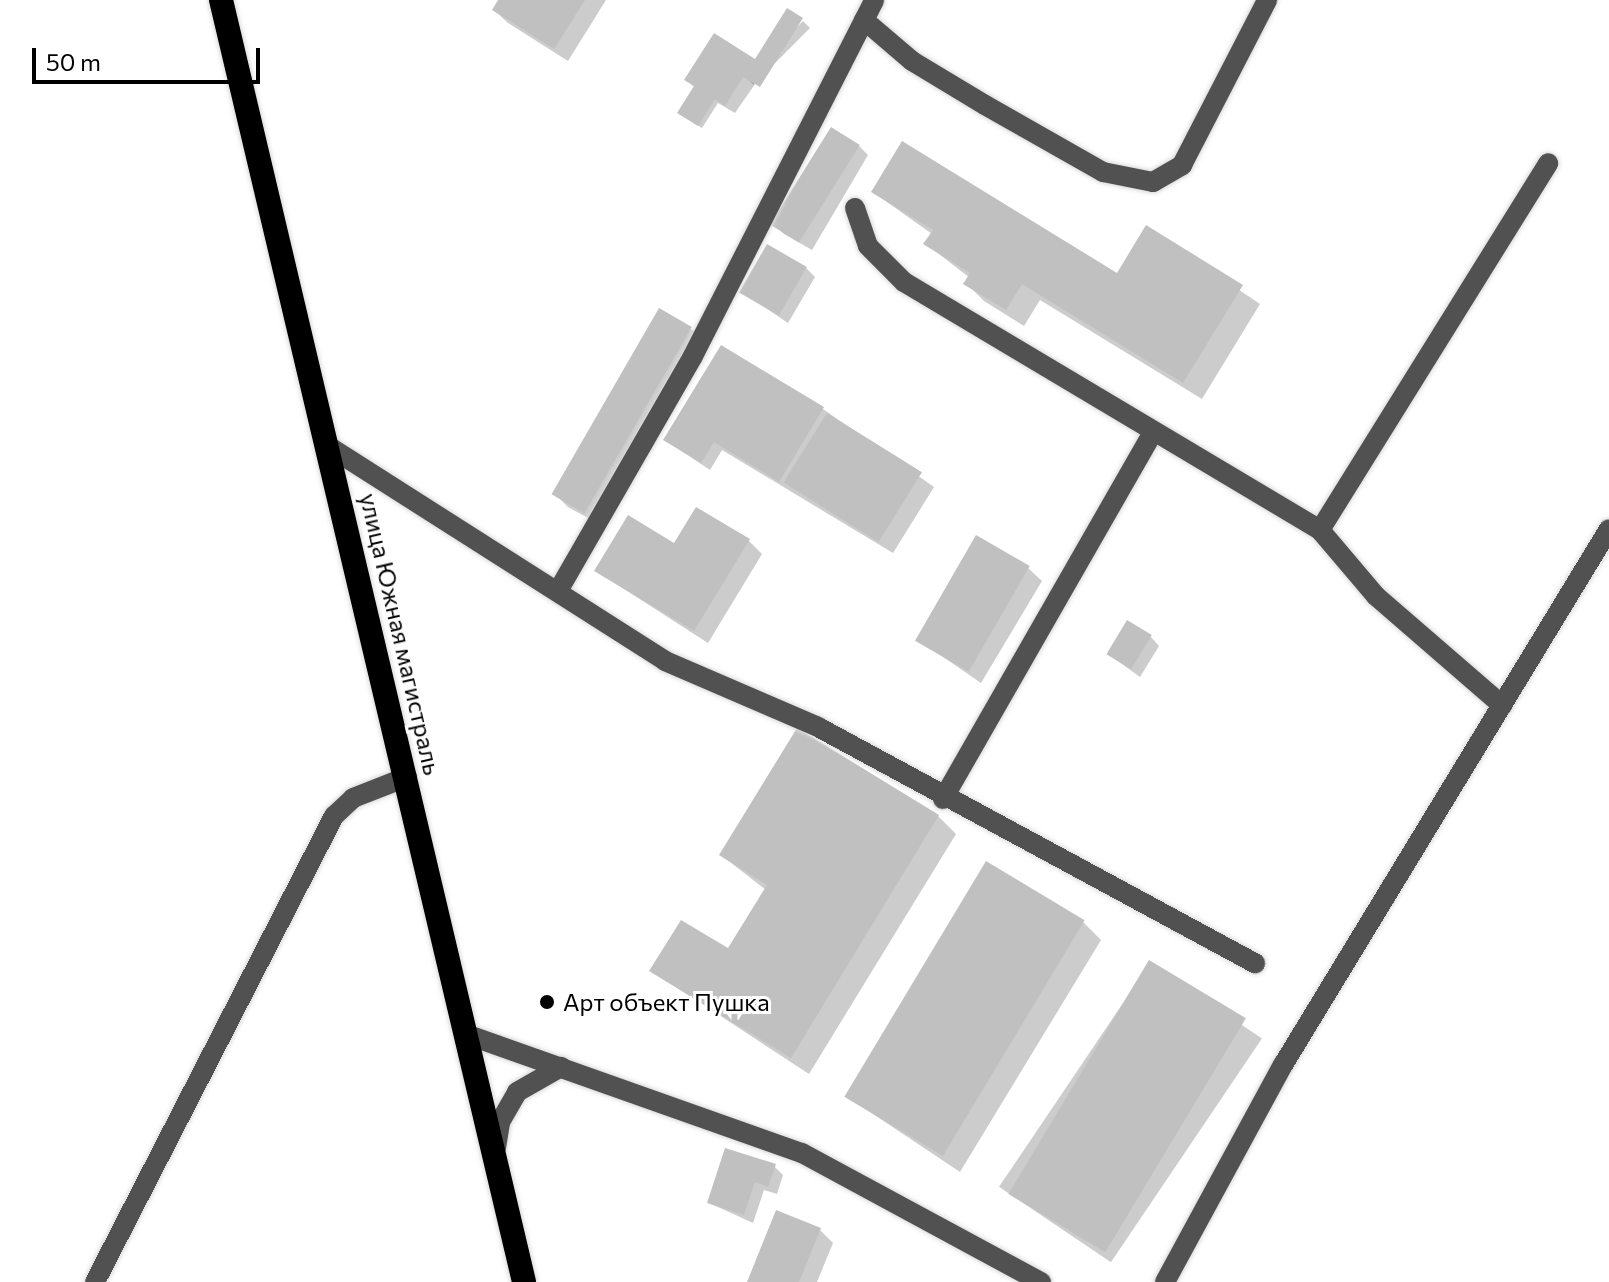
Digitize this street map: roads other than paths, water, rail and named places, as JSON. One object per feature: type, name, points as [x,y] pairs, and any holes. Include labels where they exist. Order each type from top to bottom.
[{"type":"highway","name":"улица Южная магистраль","points":[[221,0],[471,1036],[524,1282]]},
{"type":"street","points":[[558,591],[693,356],[874,0]]},
{"type":"street","points":[[864,20],[912,61],[1103,172],[1153,182],[1182,165],[1267,0]]},
{"type":"street","points":[[1320,530],[1548,163]]},
{"type":"street","points":[[855,208],[868,246],[904,282],[1320,530],[1376,596],[1502,705]]},
{"type":"street","points":[[943,799],[1153,432]]},
{"type":"street","points":[[328,446],[665,661],[818,727],[943,799],[1255,963]]},
{"type":"street","points":[[1165,1282],[1283,1065],[1609,529]]},
{"type":"street","points":[[95,1282],[334,816],[353,798],[407,777]]},
{"type":"street","points":[[471,1036],[802,1153],[1041,1282]]},
{"type":"street","points":[[496,1148],[500,1122],[517,1092],[561,1067]]},
{"type":"place","name":"Арт объект Пушка","points":[[547,1002]]}]
